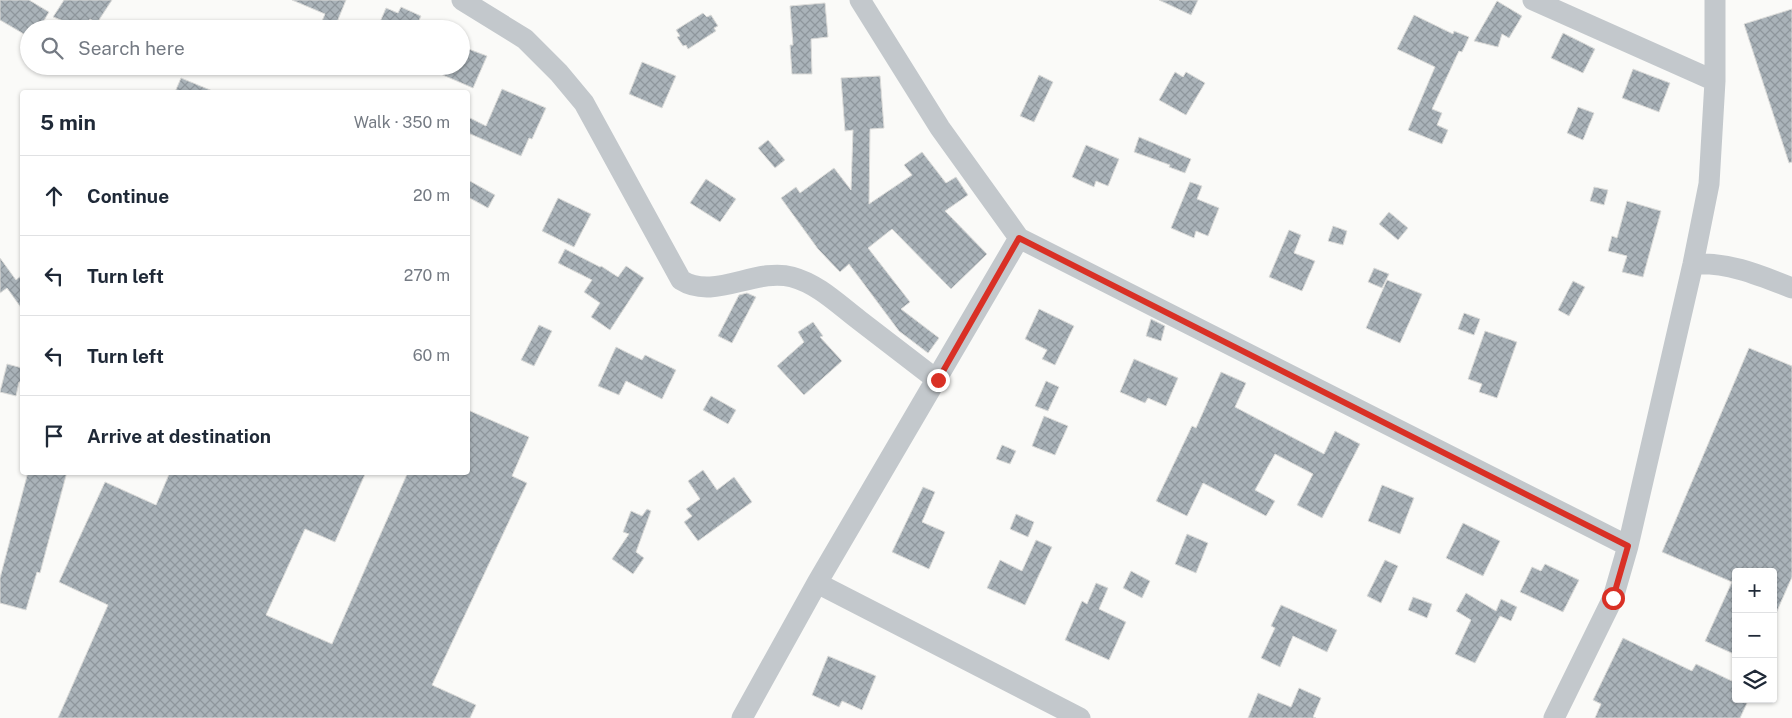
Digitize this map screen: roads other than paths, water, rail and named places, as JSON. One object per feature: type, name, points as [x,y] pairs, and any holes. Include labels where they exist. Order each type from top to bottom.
[{"type":"street","points":[[462,0],[524,39],[559,73],[584,103],[681,280],[689,286],[702,288],[766,276],[791,277],[819,289],[938,380]]},
{"type":"street","points":[[860,0],[940,128],[1019,238],[1628,546]]},
{"type":"street","points":[[1533,0],[1714,81]]},
{"type":"street","points":[[1554,718],[1613,598],[1628,546],[1694,264],[1709,184],[1714,81],[1715,0]]},
{"type":"street","points":[[742,718],[817,583],[938,380],[1019,238]]},
{"type":"street","points":[[1694,264],[1715,263],[1748,270],[1792,288]]},
{"type":"street","points":[[817,583],[1080,718]]}]
